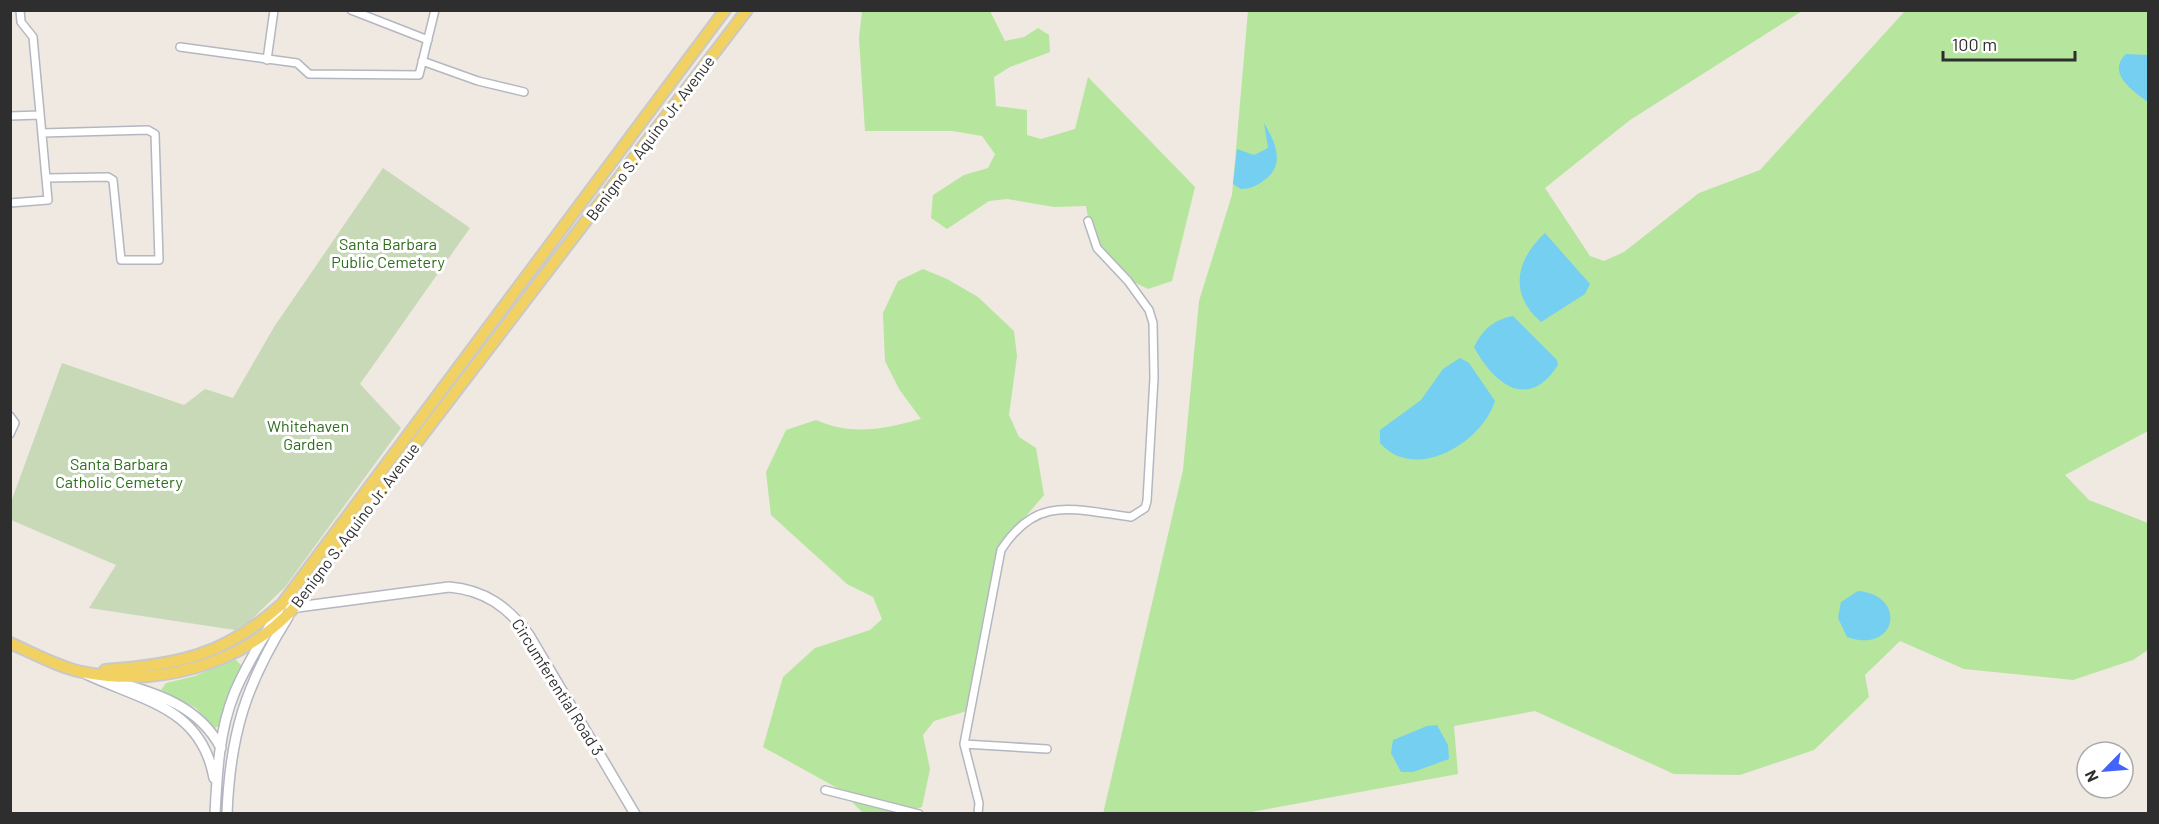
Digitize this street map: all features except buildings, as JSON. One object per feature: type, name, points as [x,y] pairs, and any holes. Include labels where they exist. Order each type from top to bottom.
[{"type":"main road","name":"Benigno S. Aquino Jr. Avenue","points":[[81,672],[157,666],[213,651],[238,637],[282,604],[725,10]]},
{"type":"main road","name":"Benigno S. Aquino Jr. Avenue","points":[[81,672],[122,677],[160,676],[216,660],[245,646],[292,610],[747,10]]},
{"type":"main road","points":[[646,114],[659,126]]},
{"type":"main road","name":"Circumferential Road 3","points":[[292,610],[449,587],[472,590],[501,604],[516,617],[529,635],[635,813]]},
{"type":"main road","points":[[214,813],[220,748],[233,697],[245,669],[282,604],[292,610],[264,654],[251,683],[229,764],[227,813]]},
{"type":"main road","points":[[10,643],[158,705],[192,727],[205,746],[216,789]]},
{"type":"main road","points":[[81,672],[182,705],[199,718],[214,735],[229,764]]},
{"type":"street","points":[[10,203],[46,202],[47,178],[33,37],[23,24],[20,10]]},
{"type":"street","points":[[267,60],[274,10]]},
{"type":"street","points":[[351,10],[428,40]]},
{"type":"street","points":[[180,46],[300,63],[309,74],[419,75],[435,10]]},
{"type":"street","points":[[422,61],[478,81],[524,92]]},
{"type":"street","points":[[10,117],[40,115]]},
{"type":"street","points":[[42,133],[148,130],[155,134],[159,260],[121,260],[113,180],[108,177],[47,178]]},
{"type":"street","points":[[978,813],[979,803],[964,744],[1001,550],[1011,534],[1024,522],[1055,508],[1131,517],[1145,508],[1147,501],[1154,378],[1153,323],[1149,310],[1128,281],[1097,248],[1088,220]]},
{"type":"street","points":[[10,416],[15,423],[10,434]]},
{"type":"street","points":[[964,744],[1047,749]]},
{"type":"street","points":[[825,790],[919,813]]},
{"type":"green space","points":[[862,11],[990,11],[1005,41],[1024,37],[1038,28],[1049,35],[1050,52],[1010,67],[994,77],[996,106],[1027,110],[1027,135],[1041,139],[1075,129],[1088,77],[1195,187],[1172,281],[1148,289],[1121,276],[1092,242],[1086,206],[1054,207],[1007,199],[989,201],[947,229],[931,218],[933,195],[964,175],[988,168],[995,154],[982,136],[952,131],[865,131],[859,38]]},
{"type":"green space","points":[[1248,11],[1802,11],[1630,120],[1545,188],[1590,256],[1604,261],[1624,252],[1699,193],[1760,170],[1905,11],[2148,11],[2148,431],[2065,475],[2089,500],[2148,523],[2148,650],[2133,660],[2073,680],[1964,669],[1900,641],[1865,675],[1869,697],[1814,750],[1740,775],[1674,774],[1535,711],[1454,726],[1458,774],[1246,813],[1103,814],[1183,470],[1199,301],[1232,195]]},
{"type":"green space","points":[[383,168],[470,228],[360,384],[401,428],[285,587],[250,621],[235,630],[89,608],[116,565],[11,520],[11,502],[62,363],[184,405],[205,389],[233,398],[274,327]]},
{"type":"green space","points":[[923,269],[947,279],[978,297],[1014,331],[1017,356],[1009,415],[1019,437],[1036,448],[1044,495],[1002,544],[970,710],[934,721],[923,735],[930,769],[922,807],[902,813],[863,813],[839,789],[763,747],[783,677],[815,648],[870,630],[882,619],[873,597],[847,584],[771,515],[766,472],[786,430],[816,420],[842,428],[868,429],[894,426],[921,419],[899,389],[885,361],[883,313],[898,281]]},
{"type":"green space","points":[[235,659],[242,666],[220,726],[214,728],[196,708],[161,690],[166,683],[195,676]]},
{"type":"water","points":[[2126,54],[2148,55],[2148,102],[2129,87],[2120,75],[2121,61]]},
{"type":"water","points":[[1264,123],[1277,154],[1275,168],[1258,184],[1241,189],[1233,184],[1237,149],[1254,155],[1268,148]]},
{"type":"water","points":[[1545,233],[1590,284],[1585,294],[1541,322],[1524,300],[1520,289],[1520,277],[1527,255]]},
{"type":"water","points":[[1513,316],[1557,360],[1558,365],[1547,379],[1535,387],[1524,390],[1513,388],[1502,382],[1482,361],[1474,347],[1489,326]]},
{"type":"water","points":[[1460,358],[1469,363],[1495,401],[1488,417],[1476,431],[1446,453],[1428,458],[1411,459],[1394,454],[1380,443],[1380,430],[1421,400],[1443,369]]},
{"type":"water","points":[[1858,591],[1874,595],[1884,602],[1890,612],[1890,622],[1886,631],[1877,638],[1864,640],[1847,637],[1838,618],[1841,602]]},
{"type":"water","points":[[1437,725],[1448,745],[1449,759],[1413,772],[1401,772],[1391,753],[1393,740],[1427,726]]},
{"type":"park label","name":"Santa Barbara Public Cemetery","points":[[388,253]]},
{"type":"park label","name":"Whitehaven Garden","points":[[308,435]]},
{"type":"park label","name":"Santa Barbara Catholic Cemetery","points":[[119,473]]}]
